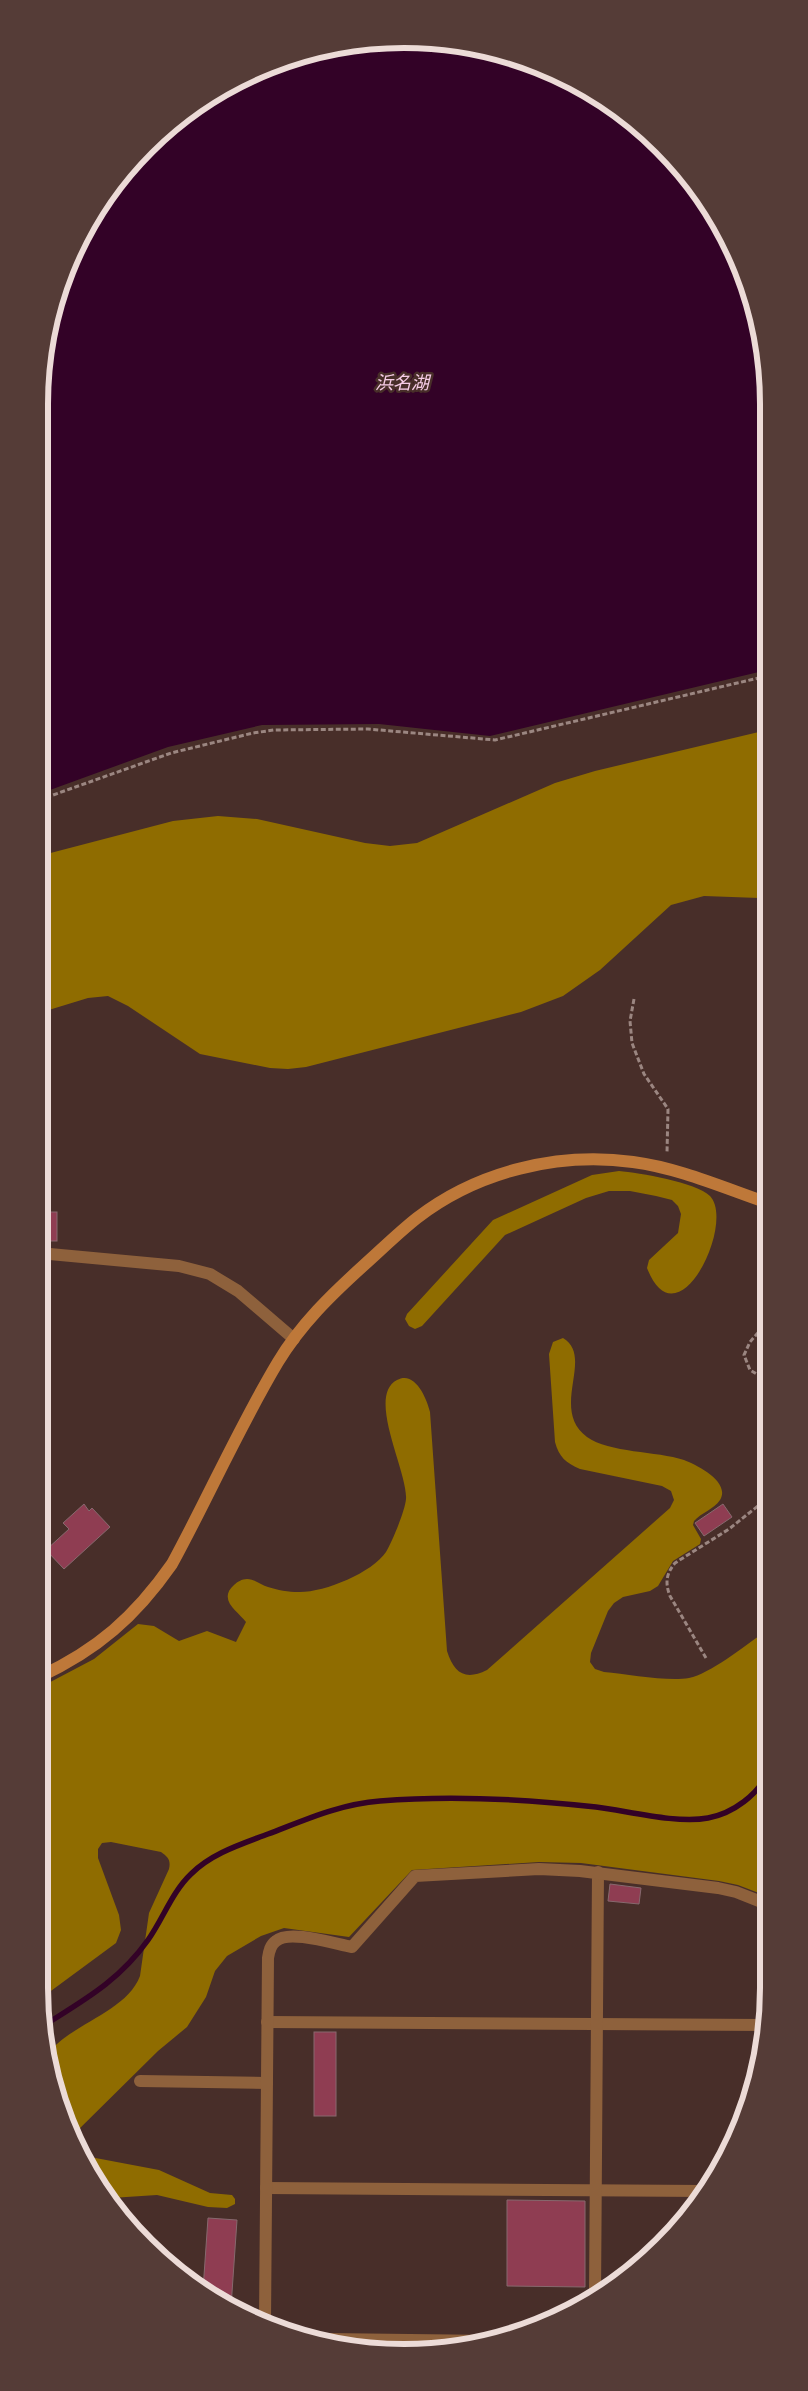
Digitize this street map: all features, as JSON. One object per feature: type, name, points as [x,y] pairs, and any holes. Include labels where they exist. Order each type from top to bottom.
[{"type":"street","points":[[48,1672],[88,1651],[135,1612],[172,1564],[265,1386],[294,1339],[332,1295],[396,1236],[442,1201],[467,1188],[520,1168],[577,1159],[634,1162],[664,1168],[760,1200]]},
{"type":"street","points":[[48,1254],[179,1266],[210,1274],[238,1292],[294,1339]]},
{"type":"street","points":[[265,2315],[268,1958],[270,1948],[276,1940],[286,1936],[296,1936],[352,1947],[415,1876],[539,1869],[598,1872],[736,1892],[760,1901]]},
{"type":"street","points":[[595,2287],[598,1872]]},
{"type":"street","points":[[267,2022],[758,2025]]},
{"type":"street","points":[[140,2081],[267,2083]]},
{"type":"street","points":[[266,2188],[696,2191]]},
{"type":"street","points":[[352,2339],[447,2340]]},
{"type":"path","points":[[48,797],[171,752],[253,733],[274,730],[368,729],[494,740],[760,678]]},
{"type":"path","points":[[634,999],[630,1032],[634,1054],[644,1074],[668,1109],[667,1157],[664,1168]]},
{"type":"path","points":[[760,1330],[750,1342],[744,1356],[750,1370],[760,1376]]},
{"type":"path","points":[[706,1658],[670,1596],[666,1579],[669,1570],[675,1563],[729,1529],[760,1504]]},
{"type":"shaded area","points":[[760,732],[760,918],[759,898],[704,896],[671,905],[600,970],[563,996],[521,1012],[306,1067],[270,1068],[200,1054],[128,1006],[108,996],[88,998],[48,1010],[48,854],[173,821],[218,816],[257,819],[365,843],[390,846],[417,843],[555,783],[595,771]]},
{"type":"shaded area","points":[[619,1171],[680,1182],[693,1186],[710,1196],[716,1210],[715,1230],[709,1251],[700,1271],[687,1287],[673,1293],[659,1288],[647,1268],[649,1260],[678,1233],[681,1214],[678,1206],[672,1200],[656,1196],[630,1191],[609,1191],[586,1198],[505,1235],[422,1326],[415,1329],[409,1326],[405,1319],[407,1314],[493,1220],[592,1175]]},
{"type":"shaded area","points":[[563,1338],[572,1347],[575,1358],[575,1370],[571,1398],[572,1412],[576,1425],[587,1437],[596,1442],[620,1449],[684,1460],[711,1475],[721,1487],[720,1500],[694,1521],[693,1525],[701,1539],[700,1544],[673,1561],[658,1586],[650,1591],[623,1597],[614,1603],[608,1611],[591,1653],[590,1662],[595,1669],[604,1672],[659,1678],[689,1678],[719,1664],[760,1635],[760,1894],[738,1885],[719,1881],[581,1863],[539,1862],[412,1870],[349,1937],[284,1928],[261,1936],[227,1956],[215,1971],[206,1997],[187,2027],[158,2051],[78,2130],[66,2102],[53,2048],[69,2035],[110,2009],[133,1989],[140,1976],[149,1913],[170,1863],[161,1852],[111,1842],[102,1843],[98,1849],[98,1858],[119,1915],[121,1930],[116,1943],[48,1993],[48,1683],[94,1659],[138,1624],[154,1626],[179,1641],[207,1631],[236,1642],[246,1622],[228,1601],[228,1596],[229,1590],[241,1580],[250,1579],[283,1591],[308,1591],[346,1580],[359,1574],[379,1560],[386,1552],[395,1534],[406,1499],[405,1487],[387,1418],[386,1402],[389,1389],[397,1380],[403,1378],[415,1382],[419,1387],[430,1412],[447,1651],[453,1665],[461,1673],[472,1675],[487,1670],[670,1508],[674,1500],[671,1491],[662,1486],[580,1469],[567,1462],[561,1456],[555,1442],[549,1354],[553,1342]]},
{"type":"shaded area","points":[[91,2157],[159,2170],[210,2193],[232,2195],[235,2199],[235,2204],[227,2208],[208,2207],[157,2195],[117,2198]]},
{"type":"water","name":"浜名湖","points":[[381,48],[427,48],[474,54],[519,66],[562,84],[621,121],[672,169],[687,187],[713,226],[724,246],[742,289],[754,334],[760,381],[760,672],[490,736],[379,724],[262,725],[168,747],[48,791],[48,381],[54,334],[66,289],[84,246],[121,187],[169,136],[187,121],[226,95],[246,84],[289,66],[334,54]]},
{"type":"building","points":[[48,1212],[57,1212],[57,1241],[48,1241]]},
{"type":"building","points":[[84,1504],[89,1511],[92,1508],[110,1527],[64,1569],[48,1552],[48,1548],[69,1529],[63,1523]]},
{"type":"building","points":[[723,1504],[732,1517],[704,1536],[695,1523]]},
{"type":"building","points":[[610,1884],[641,1888],[639,1904],[608,1901]]},
{"type":"building","points":[[314,2032],[336,2032],[336,2116],[314,2116]]},
{"type":"building","points":[[507,2200],[585,2201],[585,2287],[507,2286]]},
{"type":"building","points":[[208,2218],[237,2220],[232,2299],[204,2281]]},
{"type":"waterway","points":[[49,2022],[100,1989],[125,1967],[148,1940],[184,1881],[208,1860],[228,1850],[323,1813],[351,1805],[380,1801],[461,1798],[569,1804],[667,1818],[696,1819],[718,1816],[727,1812],[744,1802],[760,1785]]}]
